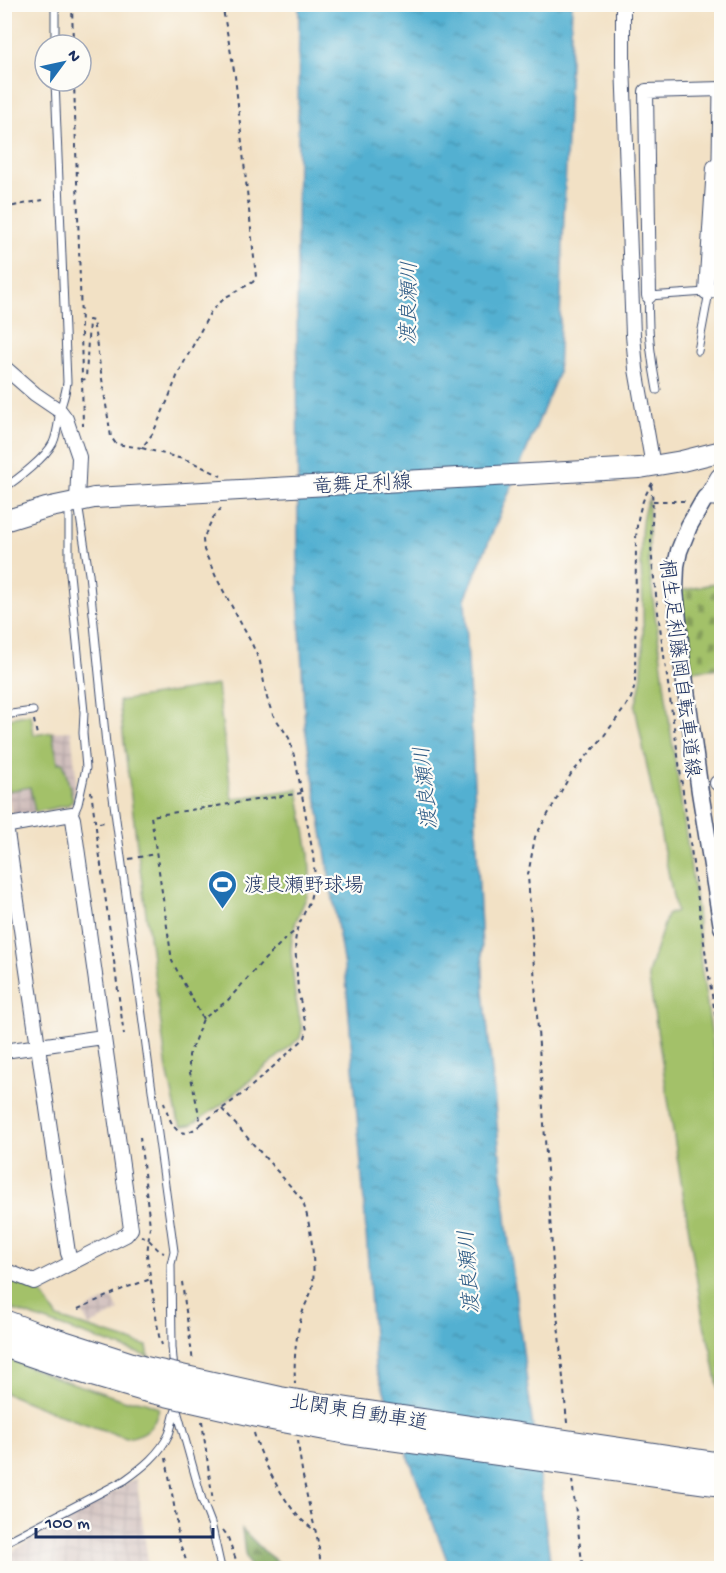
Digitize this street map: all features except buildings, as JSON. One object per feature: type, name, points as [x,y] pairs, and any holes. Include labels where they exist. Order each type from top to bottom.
[{"type":"highway","name":"北関東自動車道","points":[[4,1322],[143,1378],[267,1417],[347,1432],[722,1484]]},
{"type":"highway","name":"北関東自動車道","points":[[4,1345],[65,1366],[722,1465]]},
{"type":"main road","name":"竜舞足利線","points":[[4,521],[86,499],[647,467],[722,451]]},
{"type":"street","points":[[622,4],[633,335],[647,467]]},
{"type":"street","points":[[649,296],[646,91],[719,89]]},
{"type":"street","points":[[712,291],[714,167]]},
{"type":"street","points":[[4,367],[35,394],[60,411],[66,419],[79,457],[86,499]]},
{"type":"street","points":[[720,472],[707,499],[689,526],[679,551],[674,578],[687,693],[722,927]]},
{"type":"street","points":[[4,812],[68,1253],[72,1263]]},
{"type":"street","points":[[4,1270],[34,1282],[126,1235],[129,1232],[130,1223],[75,827],[71,814],[6,826]]},
{"type":"street","points":[[4,1051],[104,1038]]},
{"type":"lane","points":[[55,4],[55,33]]},
{"type":"lane","points":[[714,167],[719,89]]},
{"type":"lane","points":[[4,488],[47,451],[56,436],[67,382],[55,93]]},
{"type":"lane","points":[[657,390],[651,358],[649,296],[712,291],[698,351]]},
{"type":"lane","points":[[71,814],[78,804],[86,768],[83,733],[84,706],[69,564],[69,511],[86,499]]},
{"type":"lane","points":[[86,499],[89,574],[106,744],[174,1251],[171,1264],[172,1347],[176,1407],[202,1500],[211,1523],[220,1569]]},
{"type":"lane","points":[[4,715],[33,711]]},
{"type":"lane","points":[[4,1543],[125,1480],[141,1468],[156,1454],[169,1434],[176,1407]]},
{"type":"path","points":[[72,4],[73,33]]},
{"type":"path","points":[[142,448],[153,433],[178,374],[211,311],[226,297],[254,282],[256,277],[235,76],[222,4]]},
{"type":"path","points":[[74,93],[83,434],[79,457]]},
{"type":"path","points":[[4,208],[43,200]]},
{"type":"path","points":[[81,380],[86,379],[89,320],[93,321],[111,437],[116,444],[142,448],[190,461],[228,481]]},
{"type":"path","points":[[567,1428],[554,1279],[528,875],[536,837],[571,774],[600,741],[631,698],[635,685],[637,519],[648,489]]},
{"type":"path","name":"桐生足利藤岡自転車道線","points":[[652,495],[651,537],[656,594],[722,1057]]},
{"type":"path","points":[[653,501],[707,499]]},
{"type":"path","points":[[150,1083],[157,1088],[170,1121],[176,1129],[181,1133],[193,1131],[266,1073],[305,1038],[308,1030],[298,991],[295,942],[297,929],[310,900],[315,878],[313,854],[289,738],[272,713],[256,653],[204,550],[203,540],[207,530],[213,518],[226,503]]},
{"type":"path","points":[[33,711],[37,735]]},
{"type":"path","points":[[86,768],[124,1035]]},
{"type":"path","points":[[203,1019],[172,961],[151,816],[302,793]]},
{"type":"path","points":[[99,823],[112,821]]},
{"type":"path","points":[[126,860],[157,854]]},
{"type":"path","points":[[201,1124],[189,1068],[189,1055],[203,1019],[228,999],[297,929]]},
{"type":"path","points":[[222,1109],[301,1197],[310,1223],[313,1287]]},
{"type":"path","points":[[140,1137],[150,1226],[147,1255],[162,1346]]},
{"type":"path","points":[[129,1232],[148,1238],[160,1252],[165,1254],[174,1251]]},
{"type":"path","points":[[78,1309],[124,1288],[151,1279]]},
{"type":"path","points":[[253,1430],[270,1472],[286,1499],[304,1522],[315,1531]]},
{"type":"path","points":[[161,1446],[166,1455],[178,1539],[189,1569]]},
{"type":"path","points":[[572,1473],[582,1562],[585,1569]]},
{"type":"path","points":[[211,1523],[220,1526],[227,1535],[239,1569]]},
{"type":"shaded area","points":[[71,731],[76,775],[73,800],[63,762],[58,763],[52,732]]},
{"type":"shaded area","points":[[30,787],[35,812],[18,815],[11,811],[8,791]]},
{"type":"shaded area","points":[[112,1297],[119,1311],[89,1326],[82,1312]]},
{"type":"shaded area","points":[[136,1478],[149,1568],[5,1568],[6,1555]]},
{"type":"green space","points":[[649,499],[649,562],[654,606],[697,910],[701,965],[721,1095],[721,1403],[704,1325],[648,974],[667,915],[676,911],[635,707],[643,654],[641,534],[642,520]]},
{"type":"green space","points":[[721,582],[721,668],[691,671],[680,591]]},
{"type":"green space","name":"渡良瀬野球場","points":[[217,685],[232,799],[298,789],[309,853],[310,873],[307,896],[296,921],[291,951],[295,995],[302,1030],[300,1038],[221,1105],[191,1125],[182,1126],[178,1119],[167,1070],[119,701]]},
{"type":"green space","points":[[31,714],[34,735],[52,732],[58,763],[63,762],[73,800],[68,805],[35,812],[30,787],[8,791],[4,770],[4,719]]},
{"type":"green space","points":[[4,1275],[41,1292],[58,1318],[147,1346],[149,1357],[5,1307]]},
{"type":"green space","points":[[4,1357],[51,1376],[127,1401],[147,1403],[159,1408],[157,1415],[152,1425],[144,1432],[126,1438],[57,1414],[5,1393]]},
{"type":"green space","points":[[242,1529],[284,1568],[250,1568],[245,1554]]},
{"type":"water","name":"渡良瀬川","points":[[299,5],[572,5],[558,374],[465,599],[484,990],[507,1227],[551,1568],[450,1568],[375,1367],[346,979],[305,727],[298,590]]},
{"type":"place","name":"渡良瀬野球場","points":[[223,910]]}]
